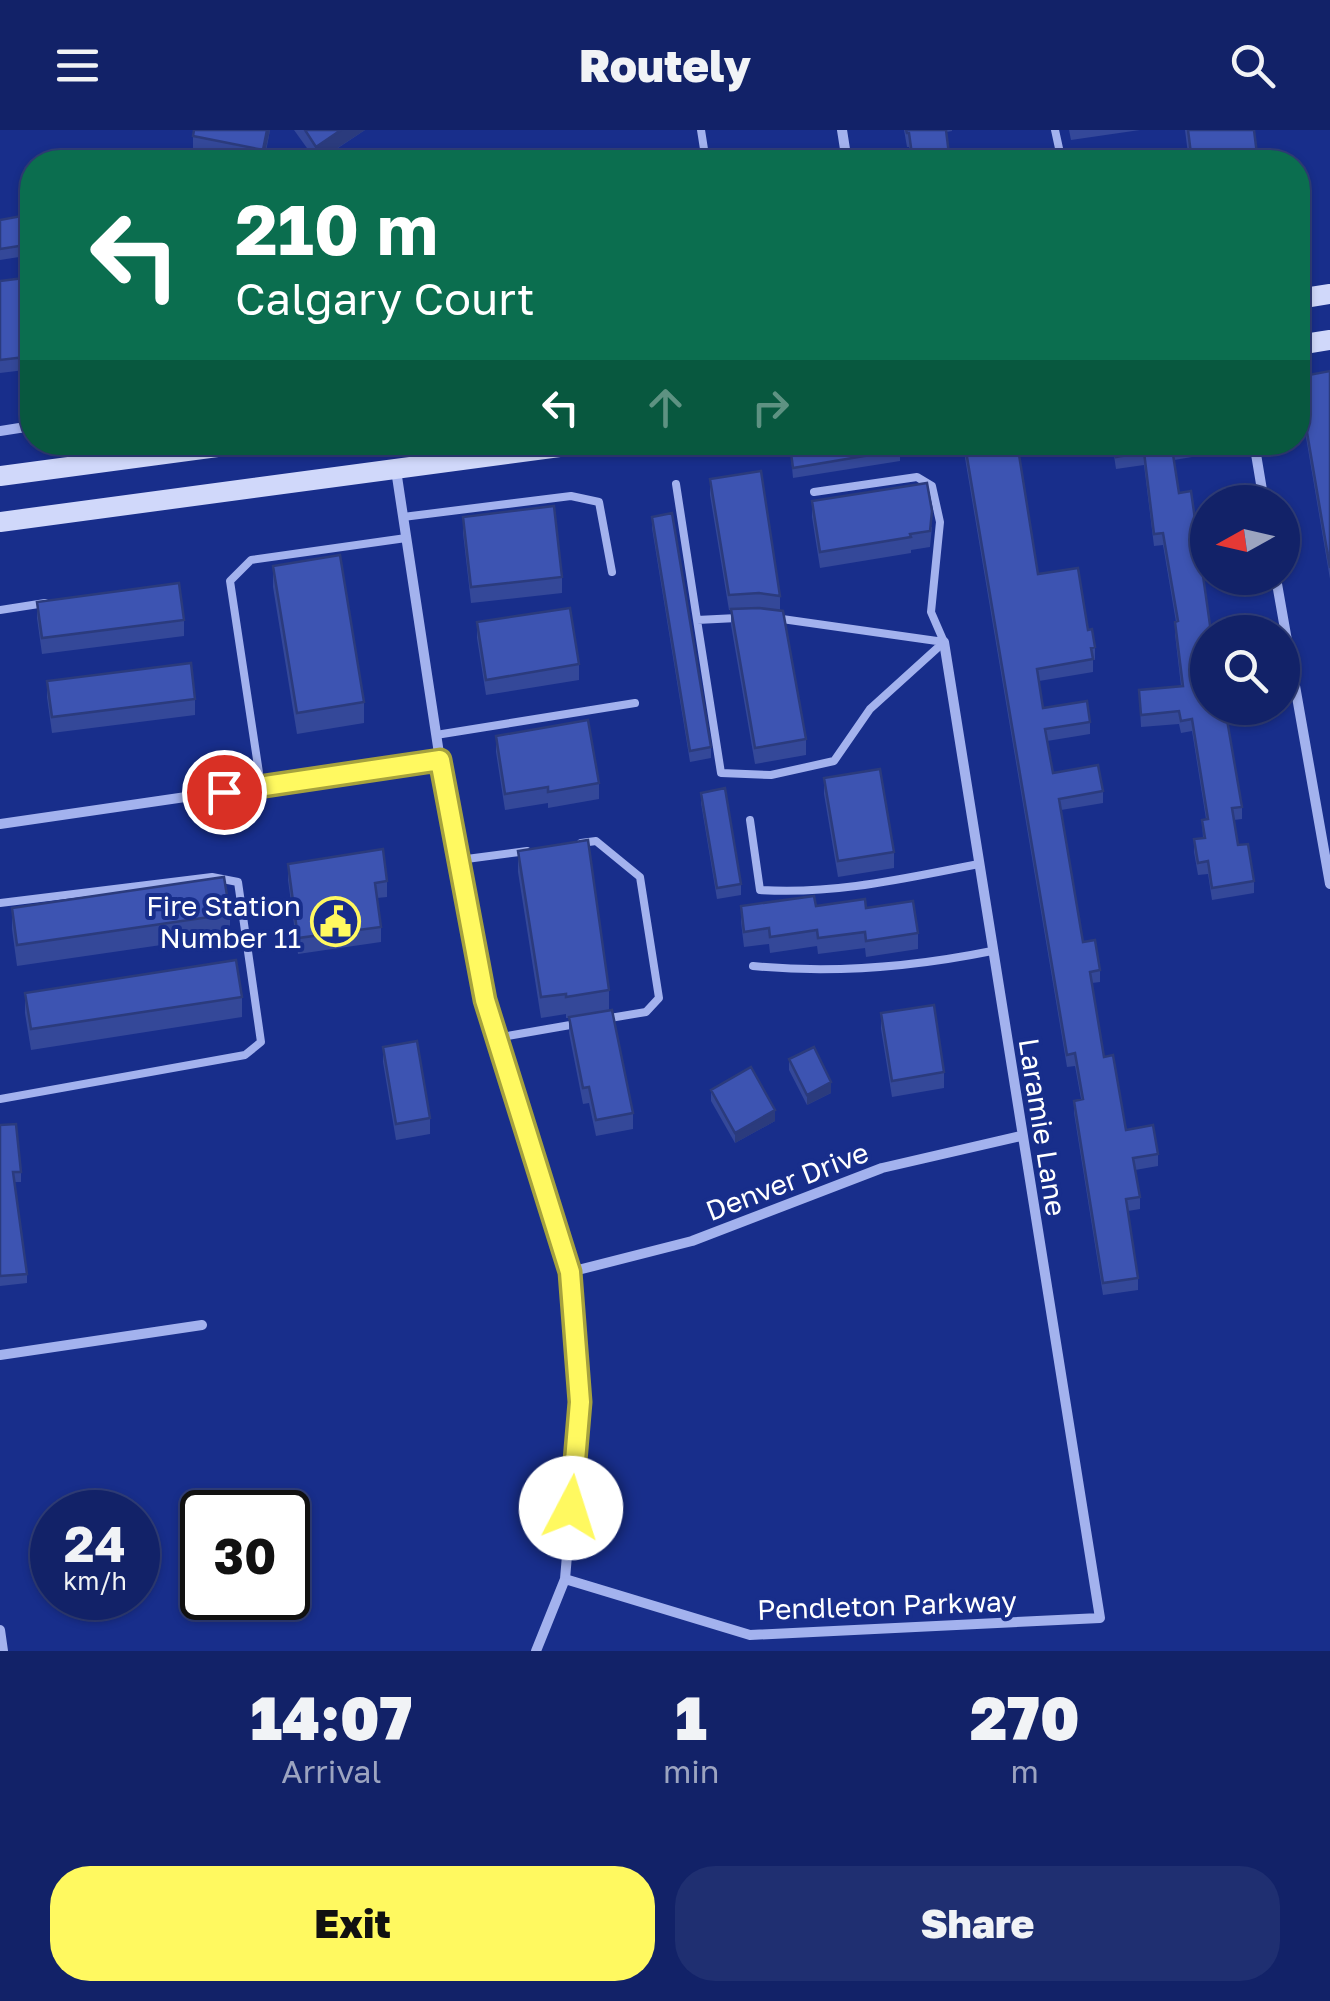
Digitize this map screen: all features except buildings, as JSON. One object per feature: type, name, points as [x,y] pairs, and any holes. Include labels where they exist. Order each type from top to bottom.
[{"type":"main road","points":[[0,476],[158,455]]},
{"type":"main road","points":[[0,522],[504,455]]},
{"type":"street","points":[[1256,455],[1261,485]]},
{"type":"street","points":[[396,470],[440,760],[485,1000],[570,1272],[580,1402],[564,1579],[536,1651]]},
{"type":"street","points":[[1279,595],[1330,884]]},
{"type":"street","name":"Laramie Lane","points":[[944,642],[1100,1618]]},
{"type":"street","points":[[0,824],[440,760]]},
{"type":"street","name":"Denver Drive","points":[[570,1272],[692,1240],[882,1168],[1021,1136]]},
{"type":"street","points":[[0,1355],[202,1325]]},
{"type":"street","name":"Pendleton Parkway","points":[[564,1579],[750,1635],[1100,1618]]},
{"type":"street","points":[[0,1630],[3,1651]]},
{"type":"lane","points":[[814,492],[917,477],[932,486],[940,522],[931,612],[944,642]]},
{"type":"lane","points":[[676,484],[720,773],[772,776],[834,761],[870,709],[944,642]]},
{"type":"lane","points":[[403,517],[572,496],[599,502],[612,572]]},
{"type":"lane","points":[[261,786],[230,582],[251,560],[406,538]]},
{"type":"lane","points":[[0,610],[59,602]]},
{"type":"lane","points":[[759,616],[944,642]]},
{"type":"lane","points":[[697,620],[743,617]]},
{"type":"lane","points":[[436,735],[635,703]]},
{"type":"lane","points":[[750,820],[760,890],[857,887],[978,864]]},
{"type":"lane","points":[[496,1038],[646,1012],[659,998],[640,878],[596,841],[577,844]]},
{"type":"lane","points":[[459,860],[537,850]]},
{"type":"lane","points":[[0,903],[212,877],[238,882],[261,1042],[245,1055],[0,1099]]},
{"type":"lane","points":[[753,966],[790,970],[886,968],[992,951]]},
{"type":"place","name":"Fire Station Number 11","points":[[336,921]]},
{"type":"route","points":[[224,792],[440,760],[485,1000],[570,1272],[580,1402],[571,1508]]}]
